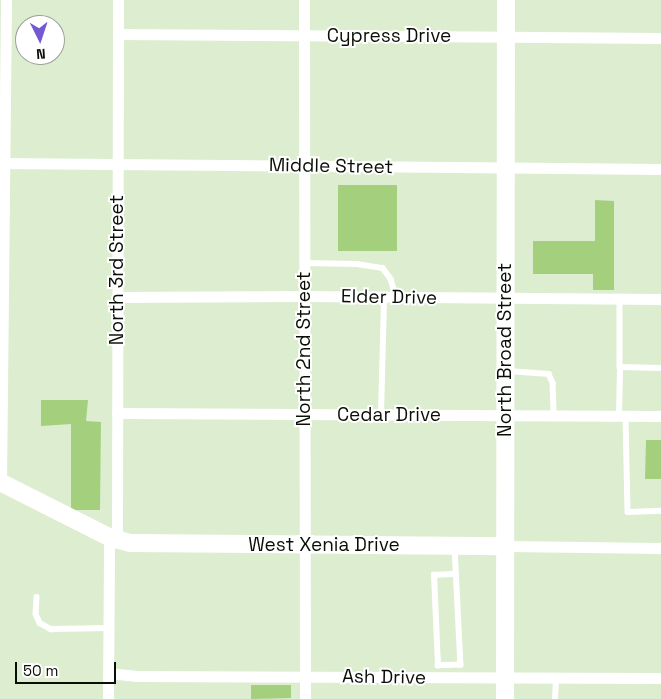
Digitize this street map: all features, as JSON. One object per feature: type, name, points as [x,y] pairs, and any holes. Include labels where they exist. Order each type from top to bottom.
[{"type":"main road","name":"North Broad Street","points":[[504,699],[506,0]]},
{"type":"main road","name":"West Xenia Drive","points":[[0,482],[113,538],[142,544],[505,546]]},
{"type":"street","points":[[0,482],[2,163],[6,0]]},
{"type":"street","name":"North 3rd Street","points":[[108,699],[108,628],[117,413],[118,0]]},
{"type":"street","name":"North 2nd Street","points":[[304,0],[304,699]]},
{"type":"street","name":"Cypress Drive","points":[[118,34],[661,38]]},
{"type":"street","name":"Middle Street","points":[[2,163],[661,170]]},
{"type":"street","name":"Elder Drive","points":[[117,297],[304,296],[661,299]]},
{"type":"street","name":"Cedar Drive","points":[[117,413],[304,416],[661,416]]},
{"type":"street","name":"West Xenia Drive","points":[[505,546],[661,548]]},
{"type":"street","name":"Ash Drive","points":[[108,673],[135,676],[661,678]]},
{"type":"lane","points":[[304,263],[357,264],[383,268],[391,279],[380,415]]},
{"type":"lane","points":[[620,299],[620,367],[628,512],[661,511]]},
{"type":"lane","points":[[620,367],[661,368]]},
{"type":"lane","points":[[506,371],[549,374],[553,383],[554,415]]},
{"type":"lane","points":[[455,545],[462,678]]},
{"type":"lane","points":[[456,574],[434,575],[438,666],[461,665]]},
{"type":"lane","points":[[37,597],[36,614],[40,623],[51,629],[108,628]]},
{"type":"lane","points":[[556,678],[556,699]]},
{"type":"building","points":[[338,185],[397,185],[397,251],[338,251]]},
{"type":"building","points":[[595,200],[614,201],[614,290],[593,290],[593,274],[533,274],[533,241],[595,241]]},
{"type":"building","points":[[41,400],[88,400],[86,421],[101,422],[100,510],[71,510],[71,424],[41,426]]},
{"type":"building","points":[[646,440],[661,440],[661,479],[645,479]]},
{"type":"building","points":[[251,685],[291,685],[291,698],[251,699]]}]
